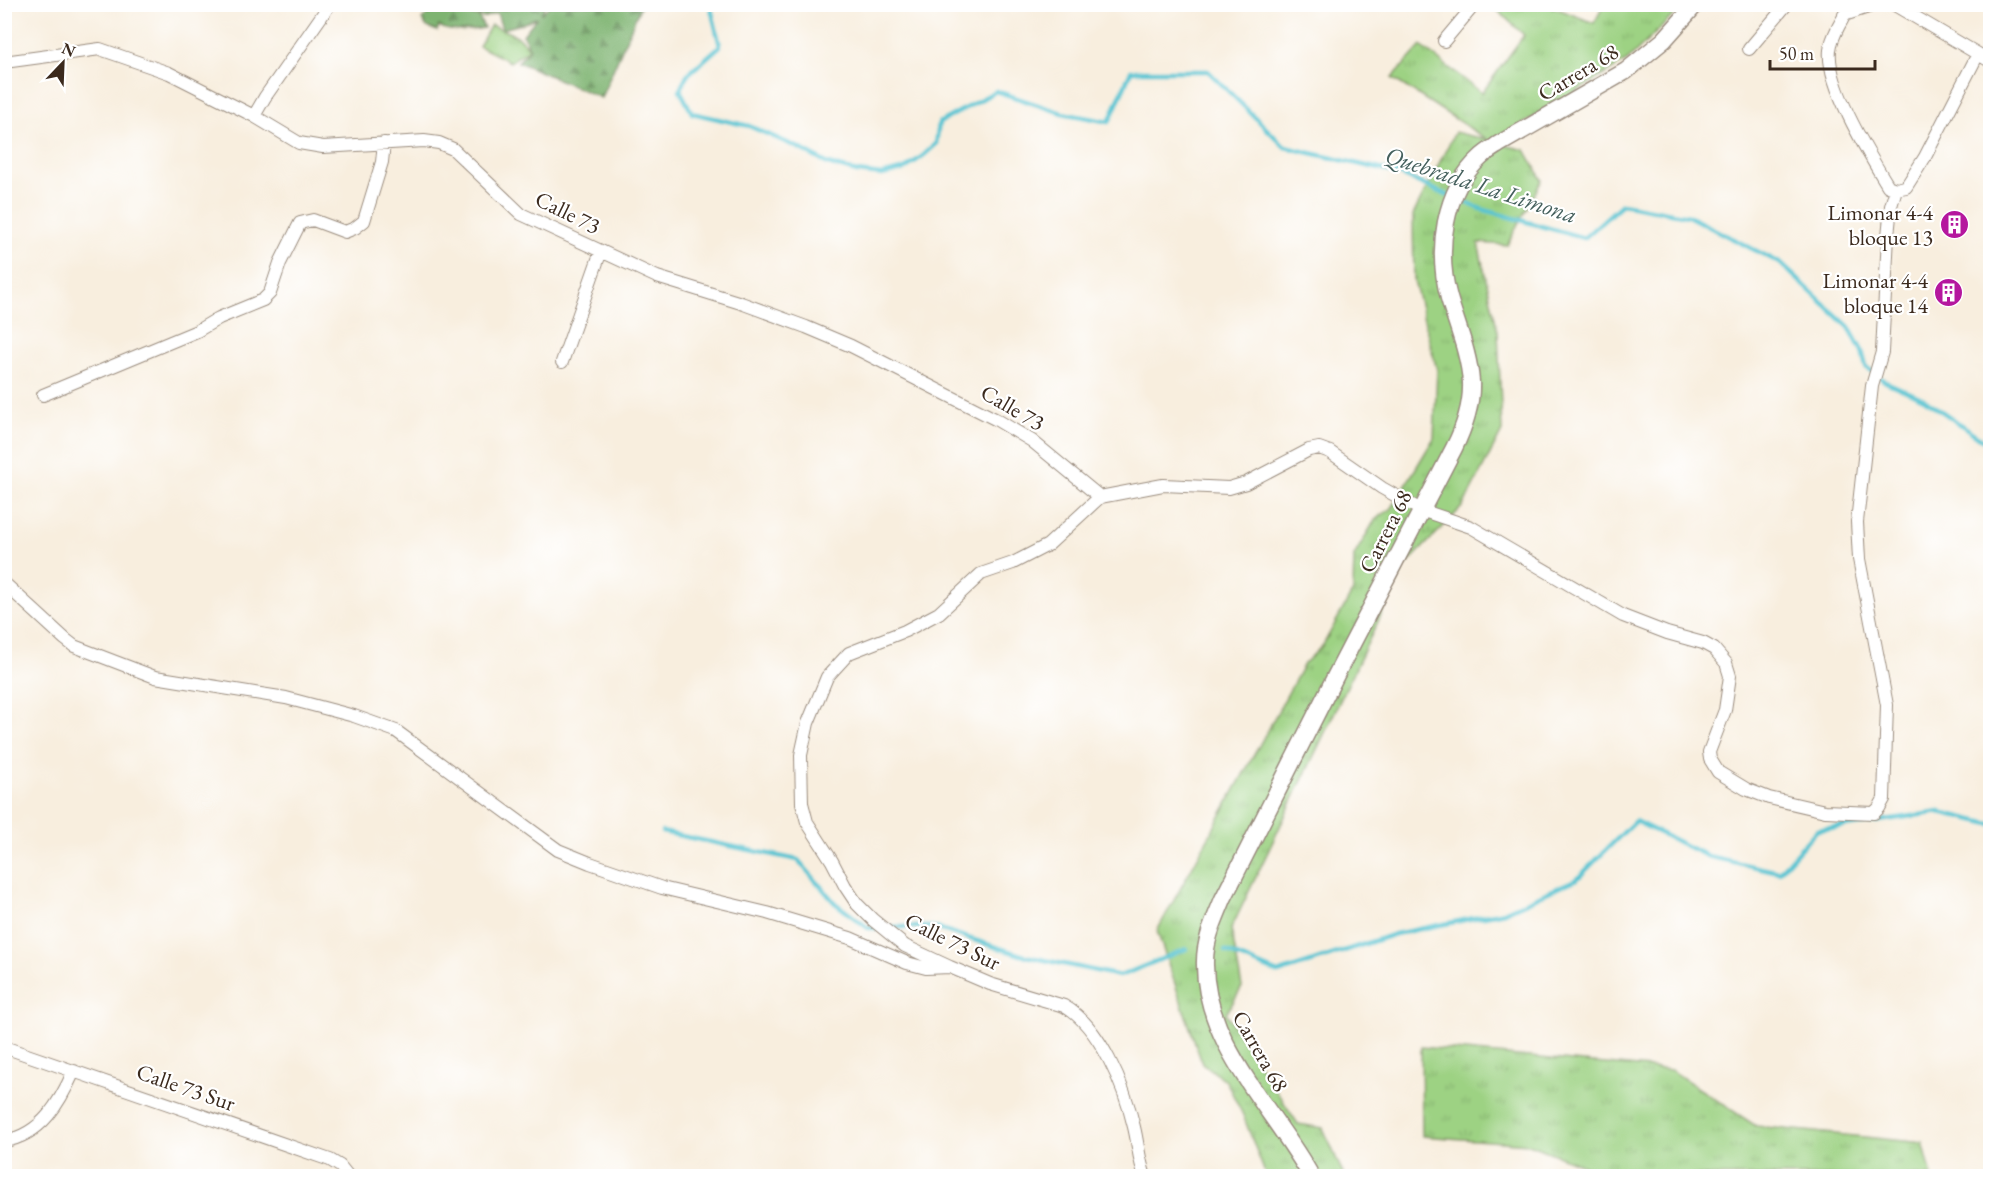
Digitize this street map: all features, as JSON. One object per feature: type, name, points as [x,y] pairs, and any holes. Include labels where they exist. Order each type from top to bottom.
[{"type":"street","points":[[254,116],[330,4]]},
{"type":"street","points":[[1444,41],[1475,4]]},
{"type":"street","name":"Carrera 68","points":[[1311,1176],[1296,1149],[1253,1088],[1220,1033],[1209,1001],[1204,962],[1207,944],[1223,899],[1461,434],[1470,400],[1469,366],[1449,295],[1444,267],[1444,239],[1451,203],[1464,179],[1481,157],[1499,144],[1626,71],[1664,40],[1696,4]]},
{"type":"street","points":[[1749,49],[1787,4]]},
{"type":"street","points":[[1852,4],[1844,15],[1830,50],[1832,72],[1856,132],[1888,186],[1896,189],[1906,187],[1925,157],[1977,54]]},
{"type":"street","points":[[1844,15],[1877,4]]},
{"type":"street","points":[[1893,4],[1990,62]]},
{"type":"street","name":"Calle 73","points":[[4,62],[100,49],[169,73],[254,116],[299,143],[323,147],[384,143],[439,143],[453,149],[521,214],[657,277],[741,303],[851,346],[997,420],[1032,441],[1067,467],[1100,497]]},
{"type":"street","points":[[43,395],[197,331],[219,318],[263,300],[270,293],[280,264],[300,223],[313,220],[345,232],[355,228],[363,221],[382,162],[384,143]]},
{"type":"street","points":[[1100,497],[1162,485],[1229,488],[1246,483],[1293,457],[1319,448],[1330,452],[1382,488],[1421,510],[1471,527],[1623,616],[1667,633],[1703,643],[1714,649],[1726,663],[1730,676],[1725,710],[1709,752],[1714,765],[1724,776],[1746,789],[1777,800],[1825,811],[1874,813],[1884,799],[1887,705],[1859,559],[1857,522],[1872,386],[1882,352],[1888,236],[1891,206],[1896,189]]},
{"type":"street","points":[[562,362],[601,251]]},
{"type":"street","name":"Calle 73 Sur","points":[[1100,497],[1048,545],[1013,563],[981,574],[939,613],[905,631],[849,653],[827,677],[808,723],[801,755],[802,803],[807,822],[845,886],[857,904],[888,934],[905,946],[950,967],[990,984],[1064,1006],[1083,1020],[1102,1048],[1118,1079],[1134,1125],[1145,1176]]},
{"type":"street","points":[[4,583],[64,639],[154,677],[286,698],[354,716],[396,731],[552,846],[590,863],[662,888],[767,912],[850,938],[907,963],[926,968],[950,967]]},
{"type":"street","name":"Calle 73 Sur","points":[[4,1047],[330,1160],[340,1166],[348,1176]]},
{"type":"street","points":[[4,1141],[31,1131],[45,1120],[61,1098],[74,1071]]},
{"type":"green space","points":[[437,5],[479,17],[484,28],[455,31],[439,26],[437,31],[427,27],[422,20]]},
{"type":"green space","points":[[465,5],[545,5],[541,14],[550,5],[641,5],[601,98],[518,62],[530,49],[523,35],[537,17],[502,29],[497,13],[483,18]]},
{"type":"green space","points":[[1495,5],[1548,5],[1594,23],[1604,5],[1684,5],[1628,60],[1516,128],[1496,143],[1525,150],[1542,180],[1507,245],[1478,243],[1498,332],[1502,431],[1463,506],[1404,567],[1231,929],[1242,987],[1226,1014],[1298,1124],[1323,1128],[1344,1176],[1266,1176],[1243,1115],[1226,1081],[1202,1063],[1157,931],[1304,664],[1323,645],[1353,591],[1354,556],[1375,520],[1392,508],[1434,438],[1437,370],[1414,281],[1413,215],[1455,132],[1488,140],[1392,78],[1421,46],[1482,93],[1524,35],[1494,7]]},
{"type":"green space","points":[[491,25],[517,36],[530,49],[510,62],[479,46]]},
{"type":"green space","points":[[1421,1047],[1671,1070],[1756,1126],[1923,1143],[1932,1176],[1610,1176],[1529,1144],[1422,1136]]},
{"type":"waterway","name":"Quebrada La Limona","points":[[710,4],[720,46],[687,75],[680,90],[692,113],[749,126],[799,148],[828,164],[857,172],[882,175],[905,169],[936,144],[939,123],[996,91],[1062,113],[1109,122],[1131,71],[1208,71],[1285,147],[1397,173],[1449,196]]},
{"type":"waterway","name":"Quebrada La Limona","points":[[1457,199],[1481,209],[1584,238],[1622,204],[1688,216],[1780,263],[1849,327],[1862,351],[1866,367],[1886,382],[1924,399],[1990,445]]},
{"type":"waterway","points":[[1225,951],[1278,973],[1395,934],[1504,912],[1577,879],[1635,821],[1707,856],[1779,872],[1817,830],[1940,812],[1990,824]]},
{"type":"waterway","points":[[662,832],[798,860],[835,903],[868,928],[878,928]]},
{"type":"waterway","points":[[886,927],[933,927],[1021,955],[1120,976],[1186,949]]},
{"type":"place","name":"Limonar 4-4 bloque 13","points":[[1954,225]]},
{"type":"place","name":"Limonar 4-4 bloque 14","points":[[1949,293]]}]
